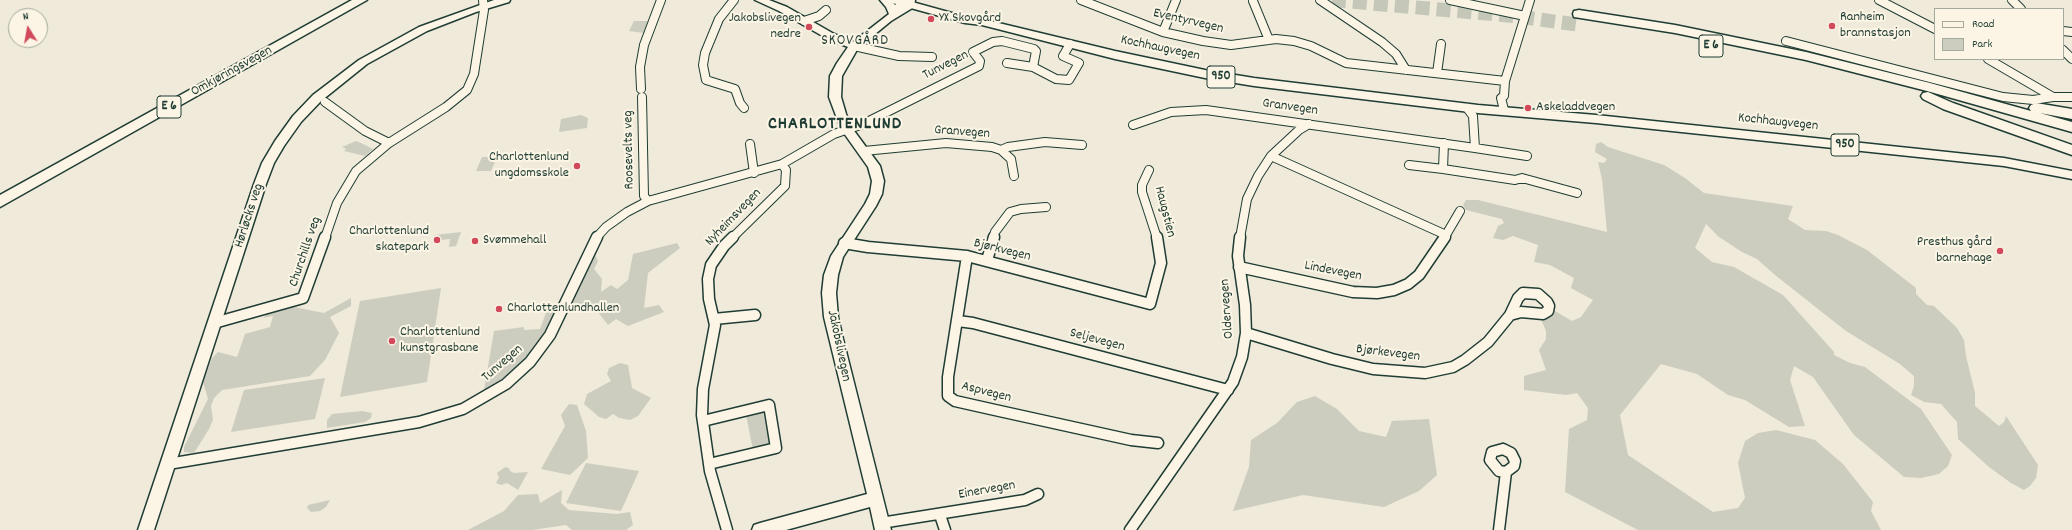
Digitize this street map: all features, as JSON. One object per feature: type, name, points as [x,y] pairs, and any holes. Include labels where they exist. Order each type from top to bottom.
[{"type":"highway","name":"E 6","points":[[335,11],[345,0]]},
{"type":"highway","name":"E 6","points":[[335,11],[350,0]]},
{"type":"highway","name":"E 6","points":[[335,11],[361,0]]},
{"type":"highway","name":"E 6","points":[[335,11],[370,0]]},
{"type":"highway","name":"Omkjøringsvegen","points":[[0,195],[335,11]]},
{"type":"highway","name":"Omkjøringsvegen","points":[[0,202],[335,11]]},
{"type":"highway","name":"E 6","points":[[2072,127],[1842,64],[1771,48],[1675,29],[1579,20],[1766,57],[1842,74],[1928,96],[2072,137]]},
{"type":"highway","name":"E 6","points":[[1928,96],[1948,106],[2072,150]]},
{"type":"highway","name":"E 6","points":[[1963,96],[1979,97],[2072,114]]},
{"type":"main road","name":"Kochhaugvegen","points":[[905,2],[969,21],[982,22],[1178,69],[1254,82],[1454,105],[2004,162],[2072,175]]},
{"type":"main road","name":"Kochhaugvegen","points":[[1454,105],[1472,111],[1507,110]]},
{"type":"street","name":"Hørløcks veg","points":[[146,530],[268,163],[279,144],[297,119],[337,81],[375,55],[423,29],[483,3],[505,0]]},
{"type":"street","name":"Roosevelts veg","points":[[648,201],[644,196],[640,67],[644,45],[661,0]]},
{"type":"street","points":[[734,0],[719,19],[705,53],[703,65],[706,80],[735,89],[740,103],[744,108]]},
{"type":"street","points":[[760,0],[783,9],[830,36],[854,46],[899,56],[932,57]]},
{"type":"street","points":[[885,0],[890,4],[894,13]]},
{"type":"street","name":"Eventyrvegen","points":[[1081,0],[1163,32],[1231,45],[1269,40],[1294,41],[1311,46],[1346,63],[1505,81]]},
{"type":"street","points":[[1163,32],[1176,0]]},
{"type":"street","points":[[1320,0],[1382,42],[1396,54],[1406,70]]},
{"type":"street","points":[[1450,0],[1525,16]]},
{"type":"street","points":[[1507,110],[1507,99],[1504,96],[1505,81],[1530,0]]},
{"type":"street","points":[[1879,0],[1934,28]]},
{"type":"street","points":[[2012,0],[2020,8]]},
{"type":"street","points":[[1253,1],[1269,40]]},
{"type":"street","name":"Jakobslivegen","points":[[882,526],[830,308],[830,285],[833,268],[844,243],[870,206],[877,187],[876,171],[864,151],[847,129],[837,105],[835,84],[842,63],[854,46],[905,2]]},
{"type":"street","name":"Churchills veg","points":[[214,323],[294,302],[303,298],[342,192],[356,171],[389,143],[446,107],[466,90],[474,74],[483,3]]},
{"type":"street","points":[[804,21],[819,16],[826,10]]},
{"type":"street","name":"Tunvegen","points":[[168,464],[419,422],[452,413],[490,395],[511,380],[530,362],[545,343],[585,258],[599,234],[627,212],[648,201],[754,173],[782,164],[834,134],[863,124],[979,66],[980,61],[973,52],[976,49],[993,42],[1002,41],[1034,49],[1036,51],[1033,67]]},
{"type":"street","points":[[1786,41],[2003,97],[2033,100],[2053,97],[2072,97]]},
{"type":"street","points":[[1007,62],[1033,67],[1056,79],[1069,80],[1079,63],[1063,56],[1070,44]]},
{"type":"street","points":[[1437,73],[1441,44]]},
{"type":"street","points":[[2064,51],[2072,59]]},
{"type":"street","points":[[1990,60],[2053,97]]},
{"type":"street","points":[[325,102],[365,131],[389,143]]},
{"type":"street","name":"Granvegen","points":[[1133,125],[1171,112],[1206,110],[1527,156]]},
{"type":"street","points":[[1472,111],[1475,148]]},
{"type":"street","name":"Oldervegen","points":[[1130,530],[1228,390],[1238,370],[1246,333],[1245,305],[1238,256],[1246,199],[1271,156],[1299,130],[1309,124]]},
{"type":"street","name":"Granvegen","points":[[864,151],[946,143],[992,147],[1001,150],[1008,147],[1045,142],[1082,145]]},
{"type":"street","points":[[1443,169],[1444,143]]},
{"type":"street","points":[[750,144],[754,173]]},
{"type":"street","points":[[1001,150],[1011,159],[1014,176]]},
{"type":"street","points":[[1271,156],[1446,235]]},
{"type":"street","name":"Nyheimsvegen","points":[[727,530],[717,499],[709,464],[703,420],[703,389],[715,333],[714,319],[707,285],[711,265],[724,246],[785,186],[786,170],[782,164]]},
{"type":"street","points":[[1409,165],[1515,180],[1522,178],[1545,183],[1577,193]]},
{"type":"street","name":"Haugstien","points":[[1149,170],[1142,185],[1142,192],[1156,234],[1162,260],[1150,304]]},
{"type":"street","points":[[987,260],[995,232],[1010,212],[1021,209],[1046,207]]},
{"type":"street","name":"Lindevegen","points":[[1239,267],[1346,291],[1377,293],[1394,290],[1408,284],[1419,275],[1460,211]]},
{"type":"street","name":"Bjørkvegen","points":[[844,243],[868,247],[967,256],[987,260],[1150,304]]},
{"type":"street","name":"Aspvegen","points":[[967,256],[947,386],[948,396],[950,398],[1109,435],[1158,443]]},
{"type":"street","points":[[714,319],[755,315]]},
{"type":"street","name":"Bjørkevegen","points":[[1246,333],[1332,359],[1374,369],[1438,372],[1453,367],[1465,360],[1488,342],[1510,315]]},
{"type":"street","name":"Seljevegen","points":[[958,321],[974,323],[1228,390]]},
{"type":"street","points":[[703,420],[769,404],[776,448],[709,464]]},
{"type":"street","points":[[1499,530],[1506,472]]},
{"type":"street","name":"Einervegen","points":[[882,526],[1025,500],[1038,494]]},
{"type":"street","points":[[760,530],[875,499]]},
{"type":"street","points":[[940,515],[945,530]]},
{"type":"green space","points":[[634,21],[648,21],[644,33],[629,31]]},
{"type":"green space","points":[[581,115],[588,118],[587,128],[559,132],[561,119]]},
{"type":"green space","points":[[356,141],[373,149],[365,156],[344,151],[346,149],[342,147]]},
{"type":"green space","points":[[1601,142],[1608,147],[1664,165],[1685,178],[1704,193],[1793,206],[1788,219],[1805,230],[1826,231],[1838,235],[1867,250],[1916,288],[1916,294],[1927,305],[1934,306],[1957,328],[1964,340],[1966,356],[1975,393],[1975,406],[1999,426],[2004,422],[2006,416],[2038,465],[2036,478],[2030,486],[2024,490],[2011,483],[1989,467],[1958,439],[1957,422],[1941,404],[1924,402],[1911,395],[1914,386],[1914,376],[1900,364],[1846,331],[1757,259],[1742,252],[1719,237],[1706,224],[1695,248],[1712,262],[1734,267],[1783,295],[1834,352],[1834,355],[1850,363],[1865,367],[1921,409],[1952,455],[1948,466],[1939,474],[1921,478],[1904,477],[1854,435],[1813,377],[1794,366],[1790,380],[1805,426],[1789,427],[1745,400],[1728,395],[1697,374],[1661,364],[1620,415],[1628,455],[1713,512],[1738,508],[1745,498],[1738,463],[1745,441],[1758,433],[1776,430],[1815,440],[1843,464],[1873,502],[1871,511],[1881,530],[1638,530],[1565,492],[1569,429],[1587,420],[1588,408],[1577,393],[1566,395],[1524,390],[1524,376],[1546,370],[1539,350],[1546,339],[1546,331],[1541,319],[1555,311],[1572,321],[1581,317],[1593,300],[1571,288],[1574,278],[1550,265],[1534,262],[1538,245],[1513,236],[1503,240],[1493,238],[1498,226],[1504,223],[1502,219],[1466,210],[1463,205],[1466,200],[1478,200],[1607,232],[1602,179],[1598,162],[1604,163],[1607,159],[1595,152],[1596,144]]},
{"type":"green space","points":[[482,157],[497,157],[491,171],[476,171]]},
{"type":"green space","name":"Charlottenlund skatepark","points":[[461,232],[456,246],[449,247],[450,239],[433,241],[435,235]]},
{"type":"green space","points":[[677,243],[680,248],[648,273],[644,308],[659,305],[664,312],[628,326],[616,319],[608,325],[594,307],[568,307],[594,253],[598,261],[594,269],[602,279],[601,292],[611,285],[617,289],[628,280],[633,254]]},
{"type":"green space","name":"Charlottenlund kunstgrasbane","points":[[441,288],[427,382],[340,397],[360,301]]},
{"type":"green space","points":[[351,298],[351,306],[330,317],[339,333],[325,360],[310,376],[222,390],[214,398],[211,406],[213,420],[209,429],[194,453],[184,452],[184,447],[208,399],[203,382],[212,358],[218,352],[237,357],[245,334],[270,327],[273,316],[263,318],[268,313],[294,307],[324,313]]},
{"type":"green space","points":[[551,311],[554,313],[544,333],[528,355],[509,374],[484,390],[494,331],[524,327],[524,330],[540,329],[546,313]]},
{"type":"green space","points":[[620,363],[628,365],[632,388],[651,398],[638,416],[630,420],[619,418],[613,414],[606,419],[599,417],[584,404],[587,394],[611,381],[607,374],[609,368]]},
{"type":"green space","points":[[325,378],[315,419],[231,432],[244,390]]},
{"type":"green space","points":[[1315,396],[1337,409],[1359,431],[1386,437],[1392,421],[1429,419],[1437,475],[1419,491],[1384,507],[1303,495],[1233,511],[1249,467],[1251,440],[1277,423],[1297,402]]},
{"type":"green space","points":[[569,404],[577,405],[586,431],[588,458],[570,475],[541,469],[565,426],[561,415]]},
{"type":"green space","points":[[362,411],[372,413],[371,418],[365,422],[327,428],[327,420],[332,414]]},
{"type":"green space","points":[[763,412],[769,443],[753,450],[746,415]]},
{"type":"green space","points":[[586,463],[639,471],[621,511],[566,503]]},
{"type":"green space","points":[[505,467],[509,468],[510,471],[514,473],[528,472],[518,490],[507,483],[501,485],[496,483],[499,477],[497,473]]},
{"type":"green space","points":[[562,490],[561,503],[569,510],[617,514],[630,512],[633,525],[626,530],[572,530],[566,525],[532,530],[468,530],[504,511],[518,495],[538,494],[540,503]]},
{"type":"green space","points":[[330,500],[326,507],[320,511],[311,512],[307,508],[308,505]]},
{"type":"tunnel","points":[[1332,0],[1514,16],[1580,25]]},
{"type":"place","name":"YX Skovgård","points":[[931,19]]},
{"type":"place","name":"Ranheim brannstasjon","points":[[1832,26]]},
{"type":"place","name":"Jakobslivegen nedre","points":[[809,27]]},
{"type":"place","name":"Askeladdvegen","points":[[1528,108]]},
{"type":"place","name":"Charlottenlund ungdomsskole","points":[[577,166]]},
{"type":"place","name":"Charlottenlund skatepark","points":[[437,240]]},
{"type":"place","name":"Svømmehall","points":[[475,241]]},
{"type":"place","name":"Presthus gård barnehage","points":[[2000,251]]},
{"type":"place","name":"Charlottenlundhallen","points":[[499,309]]},
{"type":"place","name":"Charlottenlund kunstgrasbane","points":[[392,341]]},
{"type":"district","name":"SKOVGÅRD","points":[[855,42]]},
{"type":"district","name":"CHARLOTTENLUND","points":[[835,126]]}]
